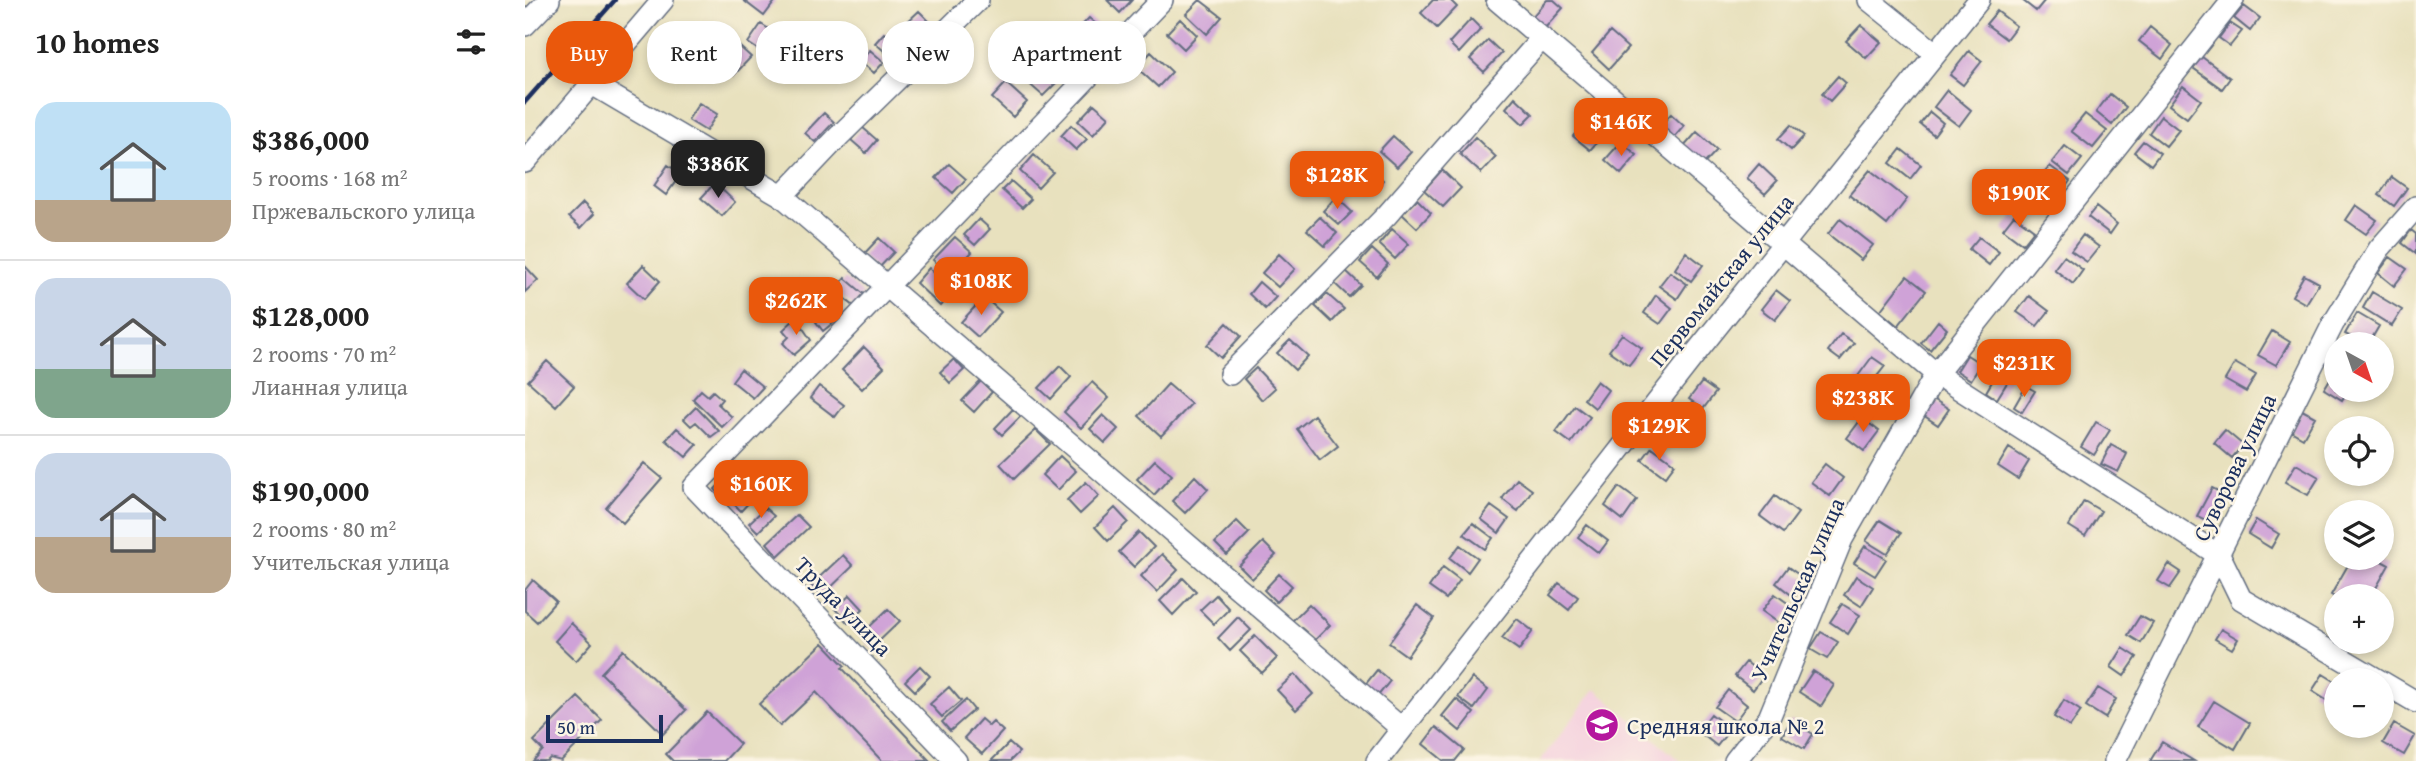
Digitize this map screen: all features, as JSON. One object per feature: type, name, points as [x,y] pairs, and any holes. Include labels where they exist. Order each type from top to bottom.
[{"type":"street","points":[[525,25],[549,0]]},
{"type":"street","points":[[633,35],[663,0]]},
{"type":"street","points":[[782,197],[838,137],[978,0]]},
{"type":"street","points":[[886,289],[1162,0]]},
{"type":"street","points":[[1497,0],[1936,374],[2220,556],[2242,599],[2359,668]]},
{"type":"street","points":[[1869,0],[1935,53]]},
{"type":"street","name":"Первомайская улица","points":[[1377,761],[1783,244],[1979,0]]},
{"type":"street","name":"Учительская улица","points":[[1735,761],[1769,718],[1842,539],[1936,374],[2232,0]]},
{"type":"street","points":[[1230,374],[1387,215],[1542,38]]},
{"type":"street","points":[[525,162],[592,84],[782,197],[1402,729]]},
{"type":"street","name":"Суворова улица","points":[[2115,761],[2220,556],[2333,324],[2379,249],[2416,207]]},
{"type":"street","name":"Труда улица","points":[[886,289],[694,487],[956,761]]},
{"type":"street","points":[[2394,689],[2416,702]]},
{"type":"shaded area","name":"Средняя школа № 2","points":[[1595,689],[1680,761],[1540,761]]},
{"type":"building","points":[[743,0],[776,0],[764,16]]},
{"type":"building","points":[[1107,0],[1132,0],[1120,13]]},
{"type":"building","points":[[1200,0],[1222,17],[1207,34],[1186,14]]},
{"type":"building","points":[[1433,0],[1450,0],[1457,7],[1437,28],[1421,13]]},
{"type":"building","points":[[1547,0],[1554,0],[1563,8],[1544,29],[1531,18]]},
{"type":"building","points":[[2022,0],[2045,0],[2036,11]]},
{"type":"building","points":[[2244,6],[2260,18],[2250,31],[2234,18]]},
{"type":"building","points":[[919,11],[929,21],[908,21]]},
{"type":"building","points":[[1997,11],[2016,26],[2006,39],[1986,24]]},
{"type":"building","points":[[1180,19],[1197,35],[1184,49],[1167,33]]},
{"type":"building","points":[[1471,19],[1481,29],[1459,53],[1449,43]]},
{"type":"building","points":[[2230,23],[2242,31],[2230,46],[2219,38]]},
{"type":"building","points":[[1861,25],[1881,42],[1866,58],[1846,41]]},
{"type":"building","points":[[2150,27],[2172,45],[2162,59],[2139,41]]},
{"type":"building","points":[[756,31],[756,48],[748,43]]},
{"type":"building","points":[[1610,32],[1628,48],[1609,69],[1592,53]]},
{"type":"building","points":[[882,35],[882,49],[875,43]]},
{"type":"building","points":[[1488,40],[1502,53],[1484,72],[1470,59]]},
{"type":"building","points":[[742,49],[751,57],[742,67]]},
{"type":"building","points":[[870,50],[882,60],[874,73],[868,68]]},
{"type":"building","points":[[1969,51],[1982,61],[1963,85],[1950,75]]},
{"type":"building","points":[[1151,52],[1172,72],[1158,87],[1146,76],[1146,58]]},
{"type":"building","points":[[2202,57],[2230,78],[2222,89],[2193,68]]},
{"type":"building","points":[[1838,76],[1846,83],[1830,101],[1822,94]]},
{"type":"building","points":[[1007,84],[1027,102],[1013,117],[992,98]]},
{"type":"building","points":[[1029,84],[1055,84],[1043,96]]},
{"type":"building","points":[[2183,86],[2201,100],[2187,118],[2169,105]]},
{"type":"building","points":[[1947,90],[1971,110],[1959,126],[1934,107]]},
{"type":"building","points":[[2110,94],[2126,107],[2112,125],[2096,112]]},
{"type":"building","points":[[1515,97],[1533,114],[1523,124],[1506,108]]},
{"type":"building","points":[[699,103],[717,114],[706,131],[688,120]]},
{"type":"building","points":[[1094,104],[1109,117],[1093,135],[1078,121]]},
{"type":"building","points":[[1930,112],[1943,123],[1934,135],[1920,124]]},
{"type":"building","points":[[824,113],[834,122],[815,142],[805,133]]},
{"type":"building","points":[[1671,114],[1684,126],[1671,141],[1657,129]]},
{"type":"building","points":[[2085,114],[2107,131],[2093,148],[2071,131]]},
{"type":"building","points":[[1590,116],[1608,130],[1590,150],[1573,136]]},
{"type":"building","points":[[2161,116],[2179,130],[2166,146],[2149,133]]},
{"type":"building","points":[[1071,125],[1087,139],[1076,150],[1061,136]]},
{"type":"building","points":[[1791,125],[1804,136],[1791,150],[1778,139]]},
{"type":"building","points":[[862,127],[877,140],[866,153],[851,140]]},
{"type":"building","points":[[1697,132],[1717,150],[1702,166],[1682,149]]},
{"type":"building","points":[[1393,136],[1411,152],[1397,167],[1379,151]]},
{"type":"building","points":[[1475,137],[1496,157],[1481,173],[1460,154]]},
{"type":"building","points":[[2143,141],[2160,153],[2151,165],[2134,152]]},
{"type":"building","points":[[1621,142],[1637,155],[1621,174],[1605,160]]},
{"type":"building","points":[[2065,146],[2082,159],[2069,175],[2052,162]]},
{"type":"building","points":[[1901,149],[1921,165],[1910,179],[1890,163]]},
{"type":"building","points":[[1034,155],[1053,172],[1038,188],[1020,171]]},
{"type":"building","points":[[949,164],[966,179],[953,193],[936,178]]},
{"type":"building","points":[[1759,164],[1777,181],[1765,194],[1747,178]]},
{"type":"building","points":[[668,165],[681,174],[666,195],[654,186]]},
{"type":"building","points":[[1366,165],[1383,180],[1372,192],[1355,176]]},
{"type":"building","points":[[2050,166],[2070,181],[2055,201],[2035,185]]},
{"type":"building","points":[[1442,170],[1461,188],[1443,207],[1424,190]]},
{"type":"building","points":[[1870,170],[1907,199],[1887,225],[1849,195]]},
{"type":"building","points":[[2392,177],[2407,188],[2394,206],[2379,195]]},
{"type":"building","points":[[1011,181],[1031,199],[1022,208],[1002,190]]},
{"type":"building","points":[[715,183],[735,202],[722,216],[701,198]]},
{"type":"building","points":[[1336,197],[1352,212],[1339,225],[1323,211]]},
{"type":"building","points":[[1417,199],[1431,213],[1417,228],[1402,214]]},
{"type":"building","points":[[583,203],[594,214],[581,228],[569,217]]},
{"type":"building","points":[[2356,205],[2377,220],[2366,234],[2346,220]]},
{"type":"building","points":[[2096,207],[2117,224],[2110,234],[2088,217]]},
{"type":"building","points":[[2014,215],[2034,230],[2023,244],[2003,229]]},
{"type":"building","points":[[1320,217],[1337,233],[1325,246],[1307,230]]},
{"type":"building","points":[[979,219],[990,229],[975,245],[964,235]]},
{"type":"building","points":[[1840,219],[1873,245],[1861,260],[1828,234]]},
{"type":"building","points":[[1392,229],[1409,244],[1395,259],[1379,244]]},
{"type":"building","points":[[2411,230],[2416,234],[2416,254],[2402,243]]},
{"type":"building","points":[[2083,235],[2099,247],[2087,262],[2071,251]]},
{"type":"building","points":[[955,237],[972,252],[950,275],[933,260]]},
{"type":"building","points":[[1979,237],[1999,252],[1989,265],[1969,249]]},
{"type":"building","points":[[879,238],[894,252],[877,270],[862,256]]},
{"type":"building","points":[[1372,249],[1388,264],[1377,277],[1360,262]]},
{"type":"building","points":[[1686,252],[1703,265],[1691,281],[1675,269]]},
{"type":"building","points":[[1279,254],[1295,269],[1278,287],[1262,273]]},
{"type":"building","points":[[2064,256],[2083,270],[2073,284],[2054,269]]},
{"type":"building","points":[[2390,257],[2407,269],[2394,286],[2378,273]]},
{"type":"building","points":[[643,265],[660,281],[644,299],[627,283]]},
{"type":"building","points":[[525,266],[538,280],[525,292]]},
{"type":"building","points":[[929,268],[954,291],[940,306],[916,283]]},
{"type":"building","points":[[1345,270],[1361,285],[1349,297],[1334,283]]},
{"type":"building","points":[[1670,272],[1687,284],[1677,299],[1659,286]]},
{"type":"building","points":[[2304,275],[2319,283],[2306,304],[2292,296]]},
{"type":"building","points":[[1907,276],[1926,291],[1898,326],[1880,311]]},
{"type":"building","points":[[845,278],[864,294],[854,306],[835,291]]},
{"type":"building","points":[[1259,282],[1276,297],[1265,309],[1249,294]]},
{"type":"building","points":[[1776,290],[1790,301],[1775,320],[1761,309]]},
{"type":"building","points":[[2372,292],[2402,310],[2392,326],[2363,308]]},
{"type":"building","points":[[1327,294],[1344,309],[1332,322],[1315,306]]},
{"type":"building","points":[[1656,295],[1672,308],[1660,324],[1644,313]]},
{"type":"building","points":[[2029,296],[2049,311],[2037,326],[2017,312]]},
{"type":"building","points":[[984,297],[1001,312],[978,337],[961,322]]},
{"type":"building","points":[[837,305],[844,314],[823,331],[816,322]]},
{"type":"building","points":[[2357,313],[2379,326],[2376,332],[2346,332]]},
{"type":"building","points":[[796,318],[811,340],[794,355],[783,343],[789,337],[783,330]]},
{"type":"building","points":[[1938,321],[1947,329],[1930,350],[1921,343]]},
{"type":"building","points":[[1227,323],[1241,336],[1221,358],[1207,345]]},
{"type":"building","points":[[2272,331],[2290,342],[2276,365],[2258,355]]},
{"type":"building","points":[[1622,334],[1642,348],[1629,365],[1609,351]]},
{"type":"building","points":[[1841,334],[1854,343],[1840,360],[1828,351]]},
{"type":"building","points":[[1290,340],[1308,356],[1295,370],[1277,353]]},
{"type":"building","points":[[864,347],[884,367],[862,389],[842,370]]},
{"type":"building","points":[[1967,355],[1981,364],[1971,380],[1957,371]]},
{"type":"building","points":[[1872,357],[1885,366],[1867,389],[1855,380]]},
{"type":"building","points":[[954,359],[964,370],[950,383],[940,372]]},
{"type":"building","points":[[547,361],[574,386],[556,406],[528,381]]},
{"type":"building","points":[[2004,361],[2016,368],[1997,399],[1986,392]]},
{"type":"building","points":[[2235,363],[2256,375],[2246,392],[2225,380]]},
{"type":"building","points":[[1060,366],[1071,377],[1051,399],[1039,388]]},
{"type":"building","points":[[1256,368],[1275,388],[1262,400],[1244,379]]},
{"type":"building","points":[[741,369],[763,387],[753,398],[732,381]]},
{"type":"building","points":[[981,381],[992,392],[974,412],[962,401]]},
{"type":"building","points":[[1597,381],[1608,390],[1595,408],[1584,399]]},
{"type":"building","points":[[1092,382],[1109,398],[1081,428],[1064,412]]},
{"type":"building","points":[[1702,382],[1716,392],[1703,409],[1689,399]]},
{"type":"building","points":[[1168,384],[1191,404],[1161,436],[1139,416]]},
{"type":"building","points":[[819,386],[844,405],[835,417],[810,398]]},
{"type":"building","points":[[2026,386],[2035,391],[2022,412],[2014,407]]},
{"type":"building","points":[[701,390],[708,396],[713,391],[722,399],[718,404],[732,417],[722,427],[693,399]]},
{"type":"building","points":[[1930,397],[1949,409],[1938,425],[1920,413]]},
{"type":"building","points":[[1575,406],[1590,417],[1571,443],[1556,432]]},
{"type":"building","points":[[696,407],[719,431],[711,437],[696,422],[691,426],[684,419]]},
{"type":"building","points":[[1013,409],[1021,416],[1002,435],[995,428]]},
{"type":"building","points":[[2302,410],[2315,417],[2303,438],[2291,431]]},
{"type":"building","points":[[1103,415],[1118,429],[1105,443],[1090,429]]},
{"type":"building","points":[[1314,415],[1338,446],[1320,460],[1297,429]]},
{"type":"building","points":[[1862,418],[1879,431],[1864,451],[1847,438]]},
{"type":"building","points":[[2096,422],[2110,430],[2094,455],[2081,447]]},
{"type":"building","points":[[677,428],[697,445],[686,457],[666,440]]},
{"type":"building","points":[[1036,430],[1050,444],[1014,479],[1000,464]]},
{"type":"building","points":[[2225,430],[2243,445],[2232,458],[2214,443]]},
{"type":"building","points":[[2111,445],[2127,454],[2118,472],[2101,464]]},
{"type":"building","points":[[1652,447],[1675,464],[1665,477],[1642,460]]},
{"type":"building","points":[[2009,448],[2029,461],[2018,479],[1998,466]]},
{"type":"building","points":[[1060,456],[1076,471],[1058,490],[1042,475]]},
{"type":"building","points":[[1155,460],[1172,475],[1154,495],[1137,479]]},
{"type":"building","points":[[644,463],[662,478],[623,523],[606,508]]},
{"type":"building","points":[[1825,464],[1843,478],[1830,496],[1811,482]]},
{"type":"building","points":[[2296,464],[2319,477],[2308,495],[2285,482]]},
{"type":"building","points":[[733,471],[742,480],[723,498],[715,489]]},
{"type":"building","points":[[1195,476],[1208,489],[1185,513],[1172,501]]},
{"type":"building","points":[[1517,479],[1532,490],[1518,511],[1502,499]]},
{"type":"building","points":[[1086,482],[1099,496],[1080,514],[1067,500]]},
{"type":"building","points":[[743,486],[754,497],[741,511],[730,500]]},
{"type":"building","points":[[1619,487],[1637,500],[1623,520],[1605,506]]},
{"type":"building","points":[[2212,488],[2224,494],[2210,522],[2197,516]]},
{"type":"building","points":[[1775,496],[1798,513],[1783,533],[1760,516]]},
{"type":"building","points":[[2084,501],[2101,511],[2085,536],[2069,526]]},
{"type":"building","points":[[1491,506],[1509,519],[1499,533],[1481,519]]},
{"type":"building","points":[[765,508],[774,516],[758,532],[749,523]]},
{"type":"building","points":[[1115,508],[1128,522],[1108,541],[1095,527]]},
{"type":"building","points":[[797,515],[809,527],[778,556],[767,543]]},
{"type":"building","points":[[1880,520],[1901,533],[1887,554],[1866,541]]},
{"type":"building","points":[[2256,520],[2279,534],[2271,548],[2248,534]]},
{"type":"building","points":[[1237,521],[1249,533],[1227,555],[1215,543]]},
{"type":"building","points":[[1473,523],[1493,538],[1485,549],[1464,534]]},
{"type":"building","points":[[1587,525],[1608,541],[1599,553],[1578,537]]},
{"type":"building","points":[[1139,532],[1154,547],[1134,567],[1119,552]]},
{"type":"building","points":[[1263,542],[1276,555],[1252,579],[1239,566]]},
{"type":"building","points":[[1460,545],[1478,558],[1468,572],[1450,558]]},
{"type":"building","points":[[1865,546],[1886,559],[1875,576],[1854,563]]},
{"type":"building","points":[[1162,554],[1178,570],[1157,592],[1141,576]]},
{"type":"building","points":[[843,555],[853,566],[822,596],[811,585]]},
{"type":"building","points":[[2169,564],[2181,572],[2170,588],[2158,581]]},
{"type":"building","points":[[1443,567],[1460,580],[1446,599],[1429,587]]},
{"type":"building","points":[[1788,567],[1806,580],[1794,597],[1776,583]]},
{"type":"building","points":[[2345,570],[2386,570],[2378,584],[2337,584]]},
{"type":"building","points":[[1279,574],[1292,586],[1276,602],[1264,590]]},
{"type":"building","points":[[1856,576],[1873,587],[1861,606],[1844,595]]},
{"type":"building","points":[[1183,578],[1196,591],[1173,615],[1160,601]]},
{"type":"building","points":[[533,580],[556,601],[537,622],[525,611],[525,590]]},
{"type":"building","points":[[1559,583],[1578,597],[1569,610],[1550,595]]},
{"type":"building","points":[[1775,594],[1793,607],[1780,624],[1762,611]]},
{"type":"building","points":[[850,595],[863,609],[848,623],[835,609]]},
{"type":"building","points":[[1216,595],[1229,609],[1214,624],[1200,610]]},
{"type":"building","points":[[1309,604],[1330,625],[1313,642],[1292,621]]},
{"type":"building","points":[[1842,604],[1860,615],[1848,634],[1830,622]]},
{"type":"building","points":[[1417,605],[1434,618],[1407,656],[1389,643]]},
{"type":"building","points":[[888,609],[900,621],[872,648],[861,635]]},
{"type":"building","points":[[2140,616],[2153,623],[2141,643],[2128,635]]},
{"type":"building","points":[[1238,617],[1251,630],[1230,651],[1218,638]]},
{"type":"building","points":[[1517,619],[1533,631],[1519,650],[1502,638]]},
{"type":"building","points":[[571,623],[592,643],[576,661],[555,641]]},
{"type":"building","points":[[2221,629],[2238,639],[2232,649],[2215,639]]},
{"type":"building","points":[[1821,632],[1838,642],[1827,659],[1810,649]]},
{"type":"building","points":[[1255,636],[1277,658],[1262,673],[1240,651]]},
{"type":"building","points":[[823,643],[845,666],[842,668],[930,761],[882,761],[816,692],[780,726],[759,704]]},
{"type":"building","points":[[2123,648],[2137,657],[2124,676],[2111,667]]},
{"type":"building","points":[[623,650],[686,710],[663,734],[601,673]]},
{"type":"building","points":[[1746,662],[1764,675],[1753,690],[1735,676]]},
{"type":"building","points":[[920,666],[930,676],[915,691],[905,681]]},
{"type":"building","points":[[1377,670],[1390,681],[1377,697],[1364,686]]},
{"type":"building","points":[[1813,671],[1834,685],[1821,706],[1799,692]]},
{"type":"building","points":[[1295,674],[1313,694],[1296,710],[1277,690]]},
{"type":"building","points":[[2323,674],[2324,675],[2324,699],[2312,691]]},
{"type":"building","points":[[1472,678],[1488,690],[1474,709],[1458,697]]},
{"type":"building","points":[[949,687],[961,701],[942,717],[930,704]]},
{"type":"building","points":[[2098,688],[2116,699],[2105,718],[2086,706]]},
{"type":"building","points":[[1728,690],[1747,705],[1735,721],[1715,707]]},
{"type":"building","points":[[578,697],[602,720],[561,761],[550,758],[547,761],[533,761],[543,750],[534,741]]},
{"type":"building","points":[[1456,699],[1474,713],[1460,731],[1442,716]]},
{"type":"building","points":[[966,700],[974,710],[950,731],[942,722]]},
{"type":"building","points":[[2064,700],[2081,711],[2070,727],[2054,717]]},
{"type":"building","points":[[2214,701],[2250,723],[2235,749],[2198,727]]},
{"type":"building","points":[[707,712],[740,744],[724,761],[673,761],[666,754]]},
{"type":"building","points":[[1711,714],[1730,729],[1717,746],[1698,731]]},
{"type":"building","points":[[981,719],[989,726],[993,722],[1003,731],[982,754],[964,738]]},
{"type":"building","points":[[1791,720],[1813,734],[1804,749],[1782,736]]},
{"type":"building","points":[[2394,724],[2415,736],[2404,755],[2383,743],[2386,738],[2394,738]]},
{"type":"building","points":[[1436,727],[1464,750],[1455,761],[1444,761],[1423,744]]},
{"type":"building","points":[[2162,742],[2194,761],[2150,761]]},
{"type":"building","points":[[1009,743],[1019,752],[1010,761],[991,761]]},
{"type":"railway","points":[[525,102],[615,0]]},
{"type":"place","name":"Средняя школа № 2","points":[[1602,725]]}]
